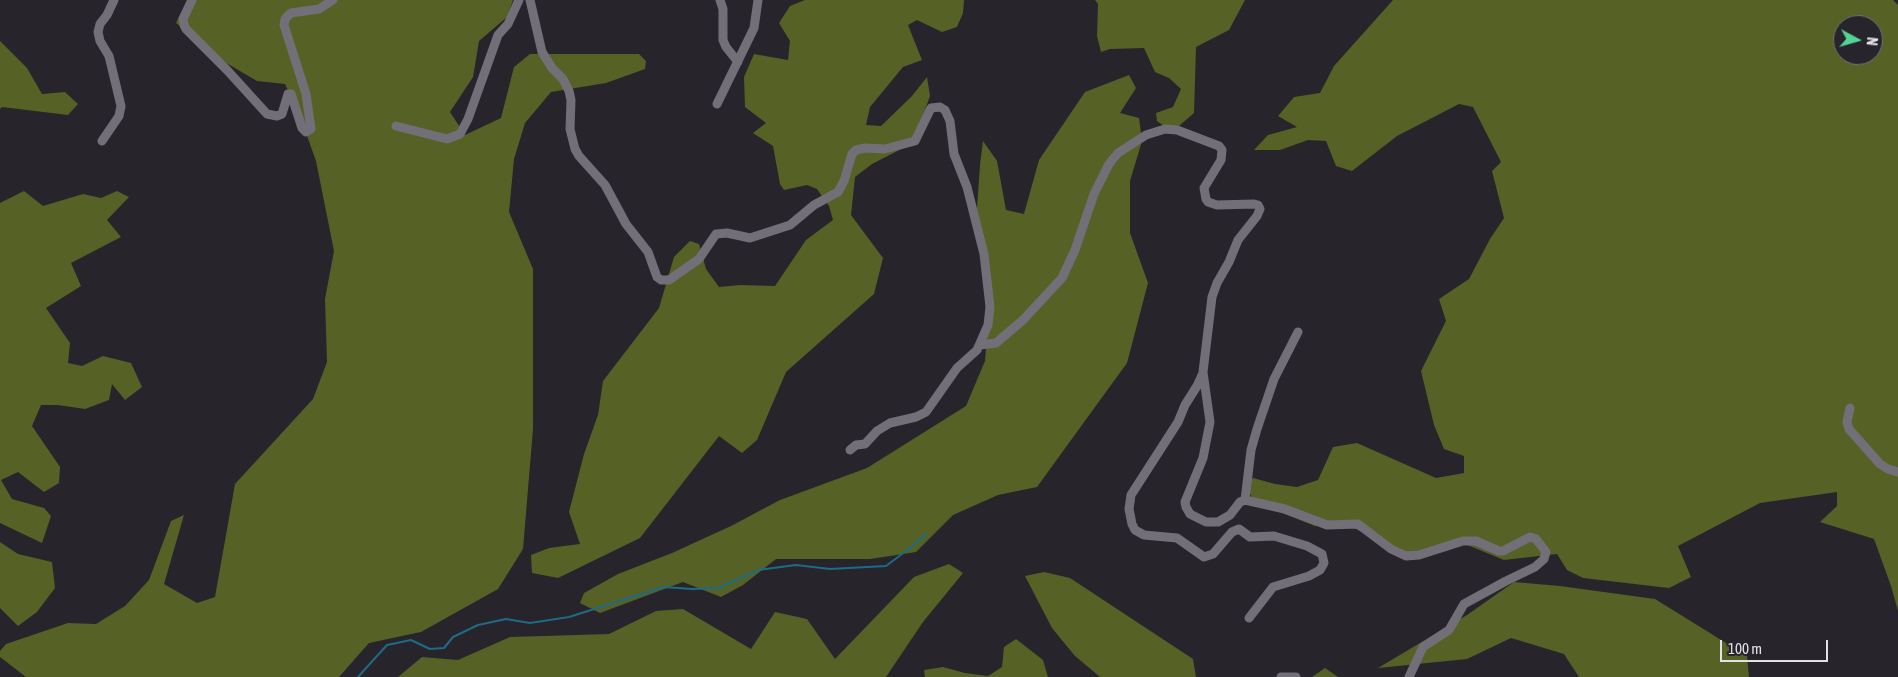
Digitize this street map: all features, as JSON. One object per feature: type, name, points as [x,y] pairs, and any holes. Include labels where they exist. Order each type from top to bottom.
[{"type":"street","points":[[102,141],[119,116],[121,106],[109,56],[100,41],[98,32],[100,24],[107,15],[114,0]]},
{"type":"street","points":[[192,0],[183,19],[186,29],[267,114],[277,116],[282,114],[288,94],[291,94],[302,128],[308,132],[311,128],[306,94],[284,25],[285,19],[291,13],[319,8],[333,0]]},
{"type":"street","points":[[396,126],[447,139],[460,134],[468,119],[497,39],[508,24],[519,0]]},
{"type":"street","points":[[530,0],[542,52],[552,68],[563,79],[569,91],[570,129],[575,149],[605,185],[626,224],[648,252],[657,276],[661,280],[670,280],[678,272],[699,259],[716,234],[727,233],[750,238],[790,225],[814,205],[838,192],[844,181],[852,154],[856,150],[885,148],[915,141],[932,108],[940,107],[945,110],[950,121],[954,154],[967,187],[986,266],[989,318],[986,331],[980,345],[957,368],[926,412],[916,417],[890,423],[877,431],[865,444],[856,445],[850,450]]},
{"type":"street","points":[[720,0],[723,9],[723,40],[738,62]]},
{"type":"street","points":[[717,104],[754,28],[758,0]]},
{"type":"street","points":[[980,345],[996,343],[1023,320],[1062,278],[1075,250],[1094,194],[1109,164],[1118,153],[1146,135],[1161,130],[1177,130],[1217,144],[1222,150],[1221,160],[1204,188],[1206,199],[1208,202],[1217,205],[1254,204],[1258,205],[1260,209],[1257,216],[1241,234],[1229,262],[1213,291],[1203,372],[1210,422],[1203,458],[1187,495],[1186,507],[1190,514],[1200,520],[1218,522],[1230,515],[1240,502],[1245,500],[1285,509],[1324,524],[1358,524],[1391,549],[1406,556],[1419,555],[1463,541],[1476,541],[1503,551],[1509,550],[1527,538],[1536,539],[1545,550],[1545,556],[1540,564],[1464,604],[1449,630],[1423,647],[1408,677]]},
{"type":"street","points":[[1245,500],[1251,450],[1257,429],[1274,378],[1298,332]]},
{"type":"street","points":[[1203,372],[1198,386],[1185,405],[1178,422],[1131,495],[1129,509],[1135,530],[1144,534],[1174,536],[1204,557],[1213,554],[1232,532],[1239,529],[1252,537],[1270,535],[1307,546],[1322,554],[1324,563],[1320,570],[1309,576],[1273,587],[1249,618]]},
{"type":"street","points":[[1850,408],[1847,422],[1849,429],[1880,464],[1898,472]]},
{"type":"street","points":[[1281,677],[1296,677]]},
{"type":"green space","points":[[187,0],[513,0],[507,17],[479,41],[473,77],[450,112],[465,135],[501,118],[514,67],[530,54],[639,54],[646,61],[645,69],[606,83],[551,92],[525,123],[514,159],[509,212],[533,269],[533,429],[523,549],[498,589],[421,632],[369,643],[339,677],[26,677],[0,657],[0,651],[6,644],[68,623],[96,624],[125,606],[149,580],[171,521],[184,515],[164,584],[197,603],[215,597],[235,484],[313,399],[327,362],[325,299],[334,251],[316,161],[301,119],[285,84],[257,81],[228,64],[176,23]]},
{"type":"green space","points":[[805,0],[964,0],[963,13],[957,27],[942,32],[917,20],[908,25],[922,60],[903,67],[870,107],[866,125],[881,126],[912,96],[927,77],[930,96],[913,143],[872,164],[855,177],[851,215],[883,258],[874,294],[786,372],[757,440],[742,453],[719,436],[640,538],[558,578],[532,573],[531,555],[549,548],[580,544],[569,512],[584,454],[598,415],[603,381],[659,308],[674,257],[690,241],[699,244],[706,269],[719,287],[740,285],[775,286],[806,240],[833,220],[829,206],[817,189],[807,185],[784,190],[780,184],[773,146],[753,133],[766,123],[745,107],[744,77],[754,54],[788,60],[790,41],[779,23],[790,6]]},
{"type":"green space","points":[[1095,0],[1245,0],[1229,30],[1196,47],[1194,113],[1172,132],[1157,121],[1156,113],[1173,107],[1181,89],[1169,78],[1155,72],[1144,48],[1110,49],[1101,52],[1097,36],[1098,4]]},
{"type":"green space","points":[[1393,0],[1893,0],[1898,5],[1898,611],[1874,539],[1820,522],[1837,506],[1837,492],[1760,503],[1678,546],[1691,577],[1669,588],[1583,578],[1567,570],[1557,554],[1504,560],[1465,544],[1446,551],[1405,554],[1350,526],[1315,526],[1254,502],[1246,485],[1253,478],[1297,487],[1318,480],[1333,447],[1357,443],[1436,478],[1464,473],[1464,456],[1444,449],[1434,425],[1421,371],[1446,321],[1439,299],[1469,279],[1490,239],[1504,218],[1492,171],[1501,162],[1473,107],[1459,104],[1397,136],[1352,171],[1336,166],[1326,141],[1308,140],[1280,150],[1254,150],[1268,135],[1297,127],[1278,116],[1294,97],[1320,93],[1334,66]]},
{"type":"green space","points":[[0,41],[27,68],[42,94],[65,92],[78,104],[68,115],[2,107],[0,109]]},
{"type":"green space","points":[[1129,75],[1136,88],[1120,113],[1139,118],[1142,141],[1130,181],[1130,233],[1148,283],[1127,363],[1037,487],[998,495],[953,515],[916,552],[870,559],[776,559],[743,585],[721,597],[683,582],[600,613],[580,603],[584,593],[618,574],[672,553],[731,526],[780,500],[867,468],[966,406],[985,361],[989,307],[976,223],[983,141],[997,161],[1006,210],[1024,214],[1039,160],[1085,92]]},
{"type":"green space","points":[[24,191],[43,206],[83,194],[101,198],[117,191],[129,197],[107,220],[121,237],[71,263],[81,286],[46,308],[70,343],[68,363],[82,366],[103,356],[131,363],[142,387],[125,400],[112,384],[109,400],[85,409],[58,405],[41,405],[32,426],[60,467],[59,483],[44,492],[18,472],[1,480],[12,499],[44,508],[51,516],[42,543],[0,523],[0,203]]},
{"type":"green space","points":[[0,542],[18,554],[52,562],[55,588],[37,612],[18,626],[0,608]]},
{"type":"green space","points":[[949,564],[963,573],[923,622],[886,677],[398,677],[422,657],[458,660],[510,637],[609,634],[656,611],[683,609],[751,649],[775,612],[807,619],[835,659],[914,577]]},
{"type":"green space","points":[[1044,572],[1070,578],[1193,659],[1196,677],[1100,677],[1075,656],[1052,628],[1025,576]]},
{"type":"green space","points":[[1514,582],[1560,586],[1655,599],[1747,656],[1749,677],[1579,677],[1564,654],[1511,638],[1467,659],[1378,668],[1467,615]]},
{"type":"green space","points":[[1016,639],[1043,660],[1048,677],[925,677],[924,670],[943,667],[965,673],[988,676],[1002,667],[1004,647]]},
{"type":"green space","points":[[1325,668],[1338,677],[1312,677]]},
{"type":"waterway","points":[[358,677],[387,645],[411,640],[430,649],[444,648],[453,637],[478,625],[506,619],[530,623],[569,617],[664,587],[719,588],[758,570],[796,565],[830,569],[886,566],[926,534]]}]
